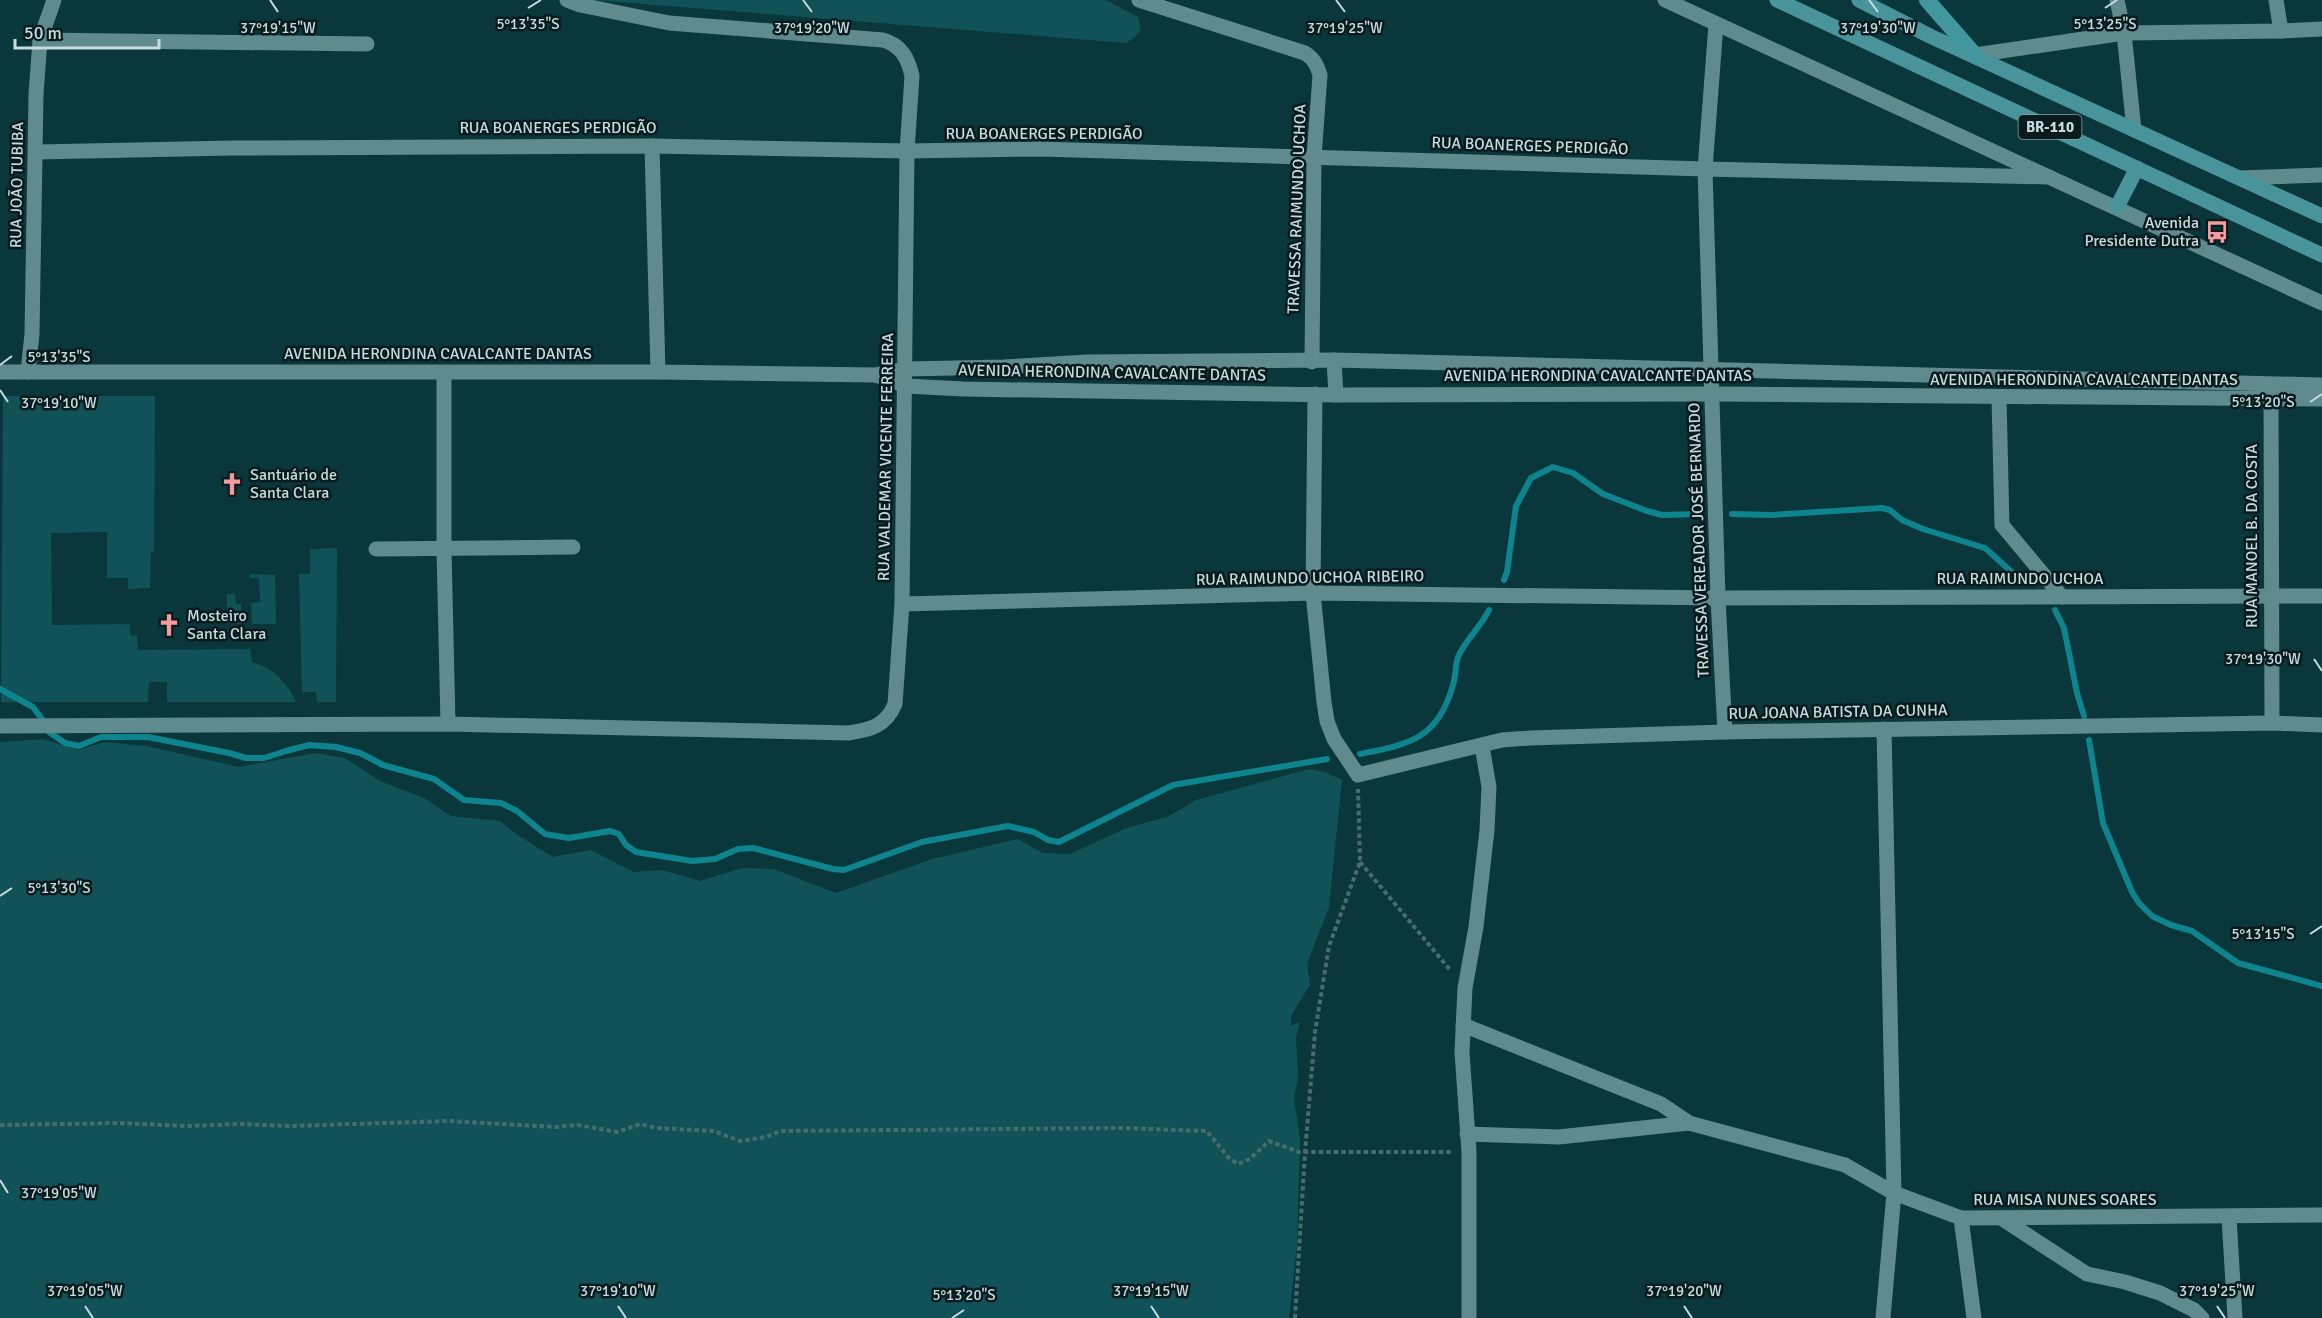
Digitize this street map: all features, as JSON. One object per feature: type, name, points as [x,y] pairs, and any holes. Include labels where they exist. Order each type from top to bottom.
[{"type":"highway","name":"BR-110","points":[[1927,0],[1975,55]]},
{"type":"main road","name":"BR-110","points":[[1777,0],[2322,255]]},
{"type":"main road","points":[[1859,0],[1932,37],[1975,55]]},
{"type":"main road","name":"BR-110","points":[[1975,55],[2322,216]]},
{"type":"main road","points":[[2117,207],[2137,168]]},
{"type":"street","name":"RUA JOÃO TUBIBA","points":[[28,372],[32,334],[36,94],[40,40],[54,0]]},
{"type":"street","name":"TRAVESSA RAIMUNDO UCHOA","points":[[1139,0],[1305,53],[1313,59],[1320,75],[1314,157],[1312,362]]},
{"type":"street","points":[[1665,0],[2322,303]]},
{"type":"street","points":[[2117,0],[2124,33],[2134,130]]},
{"type":"street","points":[[2276,0],[2281,32]]},
{"type":"street","name":"RUA VALDEMAR VICENTE FERREIRA","points":[[0,726],[448,724],[848,733],[875,728],[891,714],[895,704],[902,604],[906,386],[906,151],[912,75],[910,65],[902,52],[883,40],[669,23],[576,2]]},
{"type":"street","name":"TRAVESSA VEREADOR JOSÉ BERNARDO","points":[[1716,24],[1705,169],[1718,598],[1725,732]]},
{"type":"street","points":[[1975,55],[2124,33],[2281,32],[2322,29]]},
{"type":"street","points":[[40,40],[367,44]]},
{"type":"street","points":[[652,146],[658,372]]},
{"type":"street","name":"RUA BOANERGES PERDIGÃO","points":[[36,152],[232,148],[652,146],[906,151],[1041,149],[2052,177]]},
{"type":"street","points":[[2240,178],[2322,175]]},
{"type":"street","points":[[1334,360],[1336,395]]},
{"type":"street","name":"AVENIDA HERONDINA CAVALCANTE DANTAS","points":[[0,372],[658,372],[876,375],[905,369],[1004,367],[1087,362],[1312,362],[1334,360],[1711,370],[2271,391],[2322,399]]},
{"type":"street","points":[[444,373],[444,549],[448,724]]},
{"type":"street","name":"AVENIDA HERONDINA CAVALCANTE DANTAS","points":[[876,375],[906,386],[963,389],[1336,395],[1712,394],[1999,397],[2271,391],[2322,385]]},
{"type":"street","name":"RUA MANOEL B. DA COSTA","points":[[2271,391],[2272,723]]},
{"type":"street","points":[[1315,394],[1313,593],[1327,721],[1341,753],[1358,775]]},
{"type":"street","points":[[1999,397],[2002,525],[2062,597]]},
{"type":"street","points":[[376,549],[573,547]]},
{"type":"street","name":"RUA RAIMUNDO UCHOA RIBEIRO","points":[[902,604],[1313,593],[1718,598]]},
{"type":"street","name":"RUA RAIMUNDO UCHOA","points":[[1718,598],[2322,596]]},
{"type":"street","name":"RUA JOANA BATISTA DA CUNHA","points":[[1358,775],[1502,740],[1530,738],[1884,729],[2322,724]]},
{"type":"street","points":[[1883,1318],[1894,1193],[1884,729]]},
{"type":"street","points":[[1469,1318],[1469,1152],[1462,1052],[1465,988],[1476,927],[1487,830],[1488,787],[1482,746]]},
{"type":"street","points":[[1463,1025],[1661,1104],[1689,1123]]},
{"type":"street","name":"RUA MISA NUNES SOARES","points":[[1467,1134],[1559,1137],[1689,1123],[1845,1165],[1894,1193],[1961,1218],[2322,1215]]},
{"type":"street","points":[[2229,1217],[2235,1318]]},
{"type":"street","points":[[1961,1218],[1974,1318]]},
{"type":"street","points":[[2001,1218],[2087,1274],[2125,1282],[2160,1293],[2194,1311],[2202,1318]]},
{"type":"path","points":[[1295,1318],[1315,1032],[1329,946],[1360,862],[1358,775]]},
{"type":"path","points":[[1360,862],[1465,988]]},
{"type":"path","points":[[0,1125],[120,1123],[290,1126],[448,1121],[557,1127],[578,1125],[617,1132],[641,1124],[656,1128],[714,1131],[740,1141],[766,1137],[780,1131],[1122,1128],[1207,1131],[1228,1157],[1238,1164],[1250,1159],[1269,1142],[1299,1152],[1469,1152]]},
{"type":"shaded area","points":[[594,0],[1106,0],[1138,17],[1141,30],[1126,43]]},
{"type":"shaded area","points":[[3,396],[155,396],[154,551],[151,552],[150,588],[128,589],[128,578],[107,578],[107,532],[51,533],[52,625],[130,624],[130,635],[137,636],[138,650],[250,649],[252,662],[278,677],[296,702],[167,702],[167,682],[149,682],[148,702],[1,702]]},
{"type":"shaded area","points":[[337,548],[336,702],[317,702],[316,692],[302,692],[299,574],[310,574],[310,549]]},
{"type":"shaded area","points":[[250,574],[275,575],[276,624],[252,624],[251,603],[260,602],[259,578],[250,578]]},
{"type":"shaded area","points":[[227,594],[235,594],[236,604],[241,604],[242,624],[227,624]]},
{"type":"shaded area","points":[[43,739],[78,750],[105,742],[146,746],[239,767],[316,753],[345,758],[380,781],[424,798],[451,816],[500,821],[553,857],[591,850],[634,872],[663,870],[700,881],[742,868],[774,869],[836,893],[932,859],[1018,839],[1043,853],[1070,854],[1124,829],[1169,816],[1196,800],[1309,769],[1325,772],[1342,780],[1329,907],[1307,964],[1310,985],[1291,1016],[1291,1026],[1300,1022],[1296,1037],[1298,1077],[1294,1098],[1300,1139],[1297,1246],[1289,1318],[0,1318],[0,742]]},
{"type":"waterway","points":[[1504,580],[1516,506],[1531,478],[1553,467],[1573,473],[1603,494],[1647,511],[1662,515],[1701,514]]},
{"type":"waterway","points":[[1732,514],[1772,515],[1882,508],[1890,510],[1902,520],[1923,529],[1985,548],[2024,583]]},
{"type":"waterway","points":[[1360,754],[1394,747],[1420,736],[1430,728],[1447,703],[1461,651],[1489,610]]},
{"type":"waterway","points":[[2055,610],[2064,628],[2084,716]]},
{"type":"waterway","points":[[0,689],[33,707],[42,719]]},
{"type":"waterway","points":[[49,732],[65,743],[79,746],[101,737],[148,737],[246,758],[264,758],[309,745],[336,747],[360,753],[383,765],[434,779],[464,800],[501,803],[517,811],[545,834],[569,838],[610,831],[619,834],[626,845],[636,852],[692,861],[715,859],[738,849],[753,848],[844,870],[922,842],[1008,826],[1034,832],[1048,840],[1059,842],[1173,785],[1327,759]]},
{"type":"waterway","points":[[2089,740],[2103,823],[2132,892],[2139,903],[2152,916],[2192,931],[2238,963],[2322,986]]},
{"type":"place","name":"Avenida Presidente Dutra","points":[[2217,232]]},
{"type":"place","name":"Santuário de Santa Clara","points":[[232,484]]},
{"type":"place","name":"Mosteiro Santa Clara","points":[[169,625]]}]
